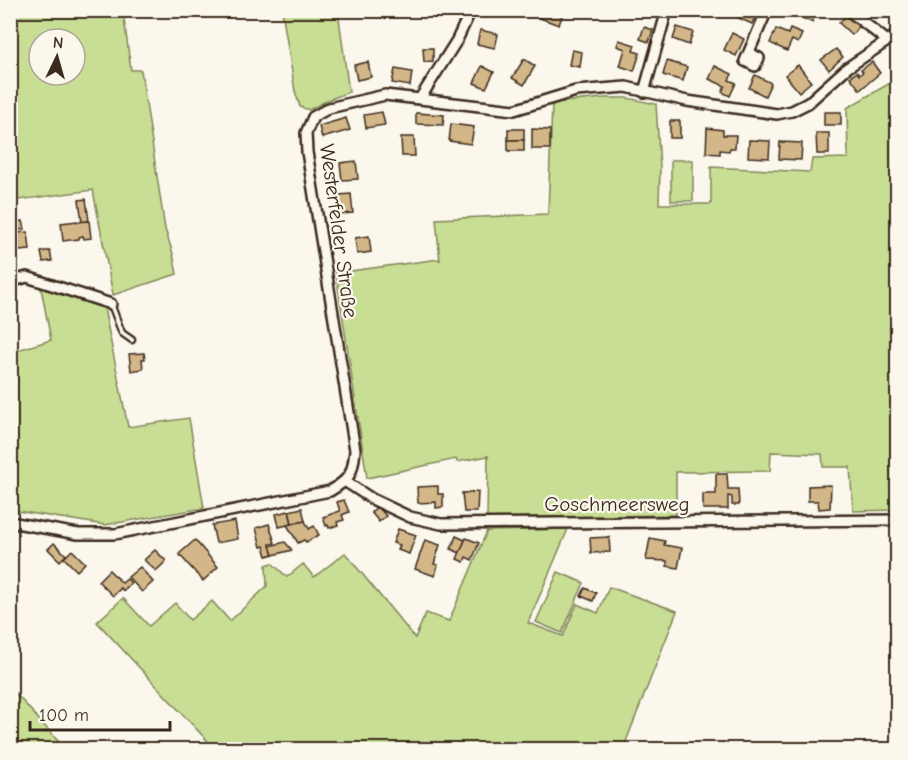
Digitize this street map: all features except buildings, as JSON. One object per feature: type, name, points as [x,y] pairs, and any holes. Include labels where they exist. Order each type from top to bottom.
[{"type":"street","points":[[421,98],[457,40],[471,10]]},
{"type":"street","points":[[749,53],[767,10]]},
{"type":"street","points":[[848,10],[886,40]]},
{"type":"street","points":[[644,92],[666,15]]},
{"type":"street","name":"Westerfelder Straße","points":[[346,482],[353,469],[355,450],[307,152],[306,133],[313,117],[329,108],[385,94],[514,110],[576,91],[626,87],[730,108],[777,114],[808,103],[847,68],[897,34]]},
{"type":"street","points":[[10,282],[27,278],[111,304]]},
{"type":"street","points":[[10,522],[78,534],[115,534],[330,491],[346,482]]},
{"type":"street","name":"Goschmeersweg","points":[[346,482],[372,499],[410,517],[441,524],[897,520]]},
{"type":"lane","points":[[111,304],[122,333],[132,339]]},
{"type":"path","points":[[631,10],[666,15]]},
{"type":"green space","points":[[10,11],[123,11],[131,70],[141,70],[165,229],[177,274],[113,295],[93,190],[11,201]]},
{"type":"green space","points":[[282,11],[338,11],[349,92],[309,110],[300,107],[295,91]]},
{"type":"green space","points":[[897,79],[897,510],[853,511],[850,467],[823,467],[822,454],[771,452],[770,471],[676,472],[676,515],[487,518],[488,456],[457,462],[456,459],[367,478],[336,273],[439,259],[440,261],[436,219],[548,214],[552,103],[627,98],[656,104],[660,168],[659,204],[711,204],[711,167],[810,172],[812,159],[848,158],[847,108]]},
{"type":"green space","points":[[671,160],[693,160],[693,201],[671,201]]},
{"type":"green space","points":[[41,288],[104,308],[128,427],[189,418],[204,508],[105,525],[11,510],[11,352],[51,340]]},
{"type":"green space","points":[[568,529],[528,623],[563,636],[577,604],[598,613],[609,587],[677,611],[623,749],[215,749],[97,622],[123,598],[149,626],[175,603],[190,620],[212,601],[230,621],[267,586],[266,565],[272,563],[287,577],[303,564],[314,577],[345,553],[415,638],[426,613],[449,621],[487,531]]},
{"type":"green space","points":[[558,572],[584,583],[562,633],[536,622]]},
{"type":"green space","points":[[11,688],[65,749],[11,749]]}]
